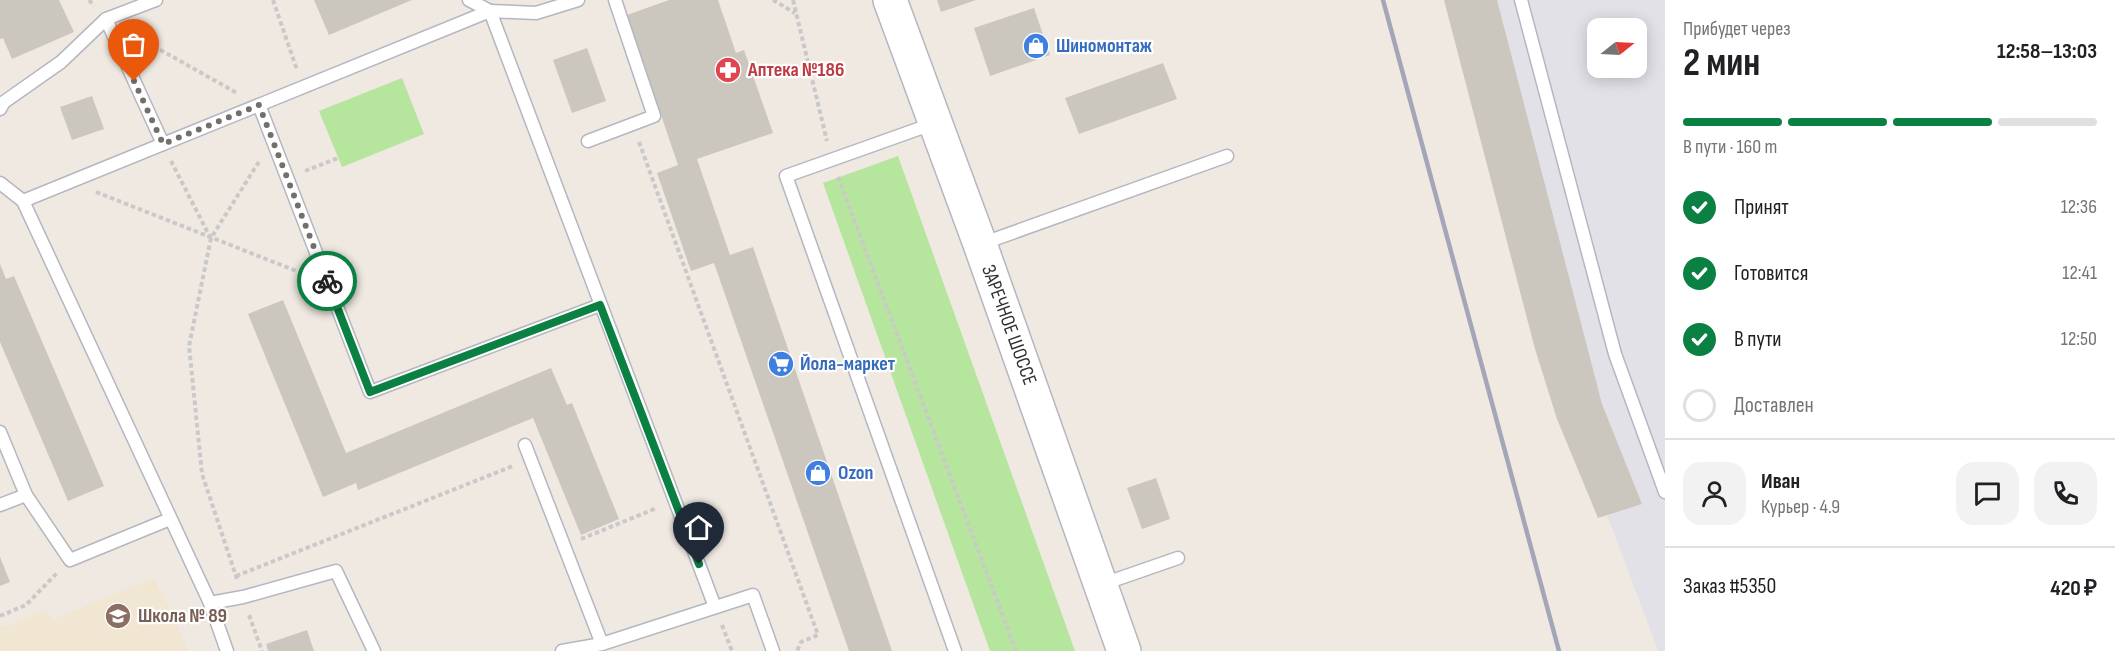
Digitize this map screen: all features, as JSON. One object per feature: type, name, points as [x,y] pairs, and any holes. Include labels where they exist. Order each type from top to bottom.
[{"type":"main road","name":"ЗАРЕЧНОЕ ШОССЕ","points":[[891,0],[1102,584],[1124,651]]},
{"type":"lane","points":[[0,108],[4,102],[61,62],[106,19],[156,0]]},
{"type":"lane","points":[[469,0],[490,10],[536,13],[578,0]]},
{"type":"lane","points":[[588,141],[654,116],[615,0]]},
{"type":"lane","points":[[1521,0],[1615,354],[1665,492]]},
{"type":"lane","points":[[23,201],[490,10]]},
{"type":"lane","points":[[490,10],[715,607]]},
{"type":"lane","points":[[106,19],[163,144]]},
{"type":"lane","points":[[259,105],[370,392],[600,305]]},
{"type":"lane","points":[[936,122],[786,176],[955,651]]},
{"type":"lane","points":[[980,244],[1227,156]]},
{"type":"lane","points":[[0,183],[23,201],[210,603],[227,651]]},
{"type":"lane","points":[[0,432],[26,495],[70,560],[170,519]]},
{"type":"lane","points":[[525,445],[602,644]]},
{"type":"lane","points":[[0,505],[26,495]]},
{"type":"lane","points":[[1102,584],[1178,558]]},
{"type":"lane","points":[[210,603],[243,597],[336,571],[374,651]]},
{"type":"lane","points":[[562,651],[602,644],[753,595],[773,651]]},
{"type":"path","points":[[273,0],[302,87]]},
{"type":"path","points":[[773,0],[796,14]]},
{"type":"path","points":[[793,0],[831,160],[1016,651]]},
{"type":"path","points":[[106,19],[259,105]]},
{"type":"path","points":[[633,124],[818,635],[801,642],[797,651]]},
{"type":"path","points":[[262,651],[202,474],[189,346],[211,238],[272,140]]},
{"type":"path","points":[[163,144],[211,238]]},
{"type":"path","points":[[287,178],[338,158]]},
{"type":"path","points":[[71,182],[327,283]]},
{"type":"path","points":[[236,576],[531,459]]},
{"type":"path","points":[[564,546],[674,500]]},
{"type":"path","points":[[0,616],[26,605],[70,560]]},
{"type":"path","points":[[715,607],[732,651]]},
{"type":"shaded area","points":[[1454,0],[1665,0],[1665,651],[1658,651],[1557,381]]},
{"type":"shaded area","name":"Школа № 89","points":[[153,578],[171,611],[188,651],[0,651],[0,628],[46,610],[52,620]]},
{"type":"green space","points":[[402,78],[424,134],[342,167],[319,111]]},
{"type":"green space","points":[[898,156],[1075,651],[990,651],[823,183]]},
{"type":"building","points":[[0,0],[59,0],[74,32],[12,59],[3,38],[0,39]]},
{"type":"building","points":[[314,0],[412,0],[329,35]]},
{"type":"building","points":[[669,0],[718,0],[736,53],[744,50],[773,133],[697,159],[730,255],[753,247],[892,651],[849,651],[714,263],[691,271],[657,173],[678,165],[627,15]]},
{"type":"building","points":[[937,0],[976,0],[941,12]]},
{"type":"building","points":[[1444,0],[1497,0],[1602,404],[1642,504],[1598,518],[1557,419],[1535,349]]},
{"type":"building","points":[[1034,8],[1050,55],[990,76],[974,28]]},
{"type":"building","points":[[587,48],[606,101],[572,113],[553,60]]},
{"type":"building","points":[[1163,63],[1177,99],[1079,134],[1065,98]]},
{"type":"building","points":[[92,96],[104,129],[72,140],[60,107]]},
{"type":"building","points":[[0,264],[6,279],[14,276],[104,486],[68,501],[0,342]]},
{"type":"building","points":[[283,300],[346,453],[551,368],[567,405],[572,403],[619,519],[581,535],[533,418],[358,490],[356,483],[323,497],[248,314]]},
{"type":"building","points":[[1156,478],[1170,519],[1142,529],[1127,488]]},
{"type":"building","points":[[0,557],[10,582],[0,586]]},
{"type":"building","points":[[307,630],[314,651],[268,651],[266,644]]},
{"type":"railway","points":[[1383,0],[1559,651]]},
{"type":"way so far","points":[[134,81],[163,144],[259,105],[327,281]]},
{"type":"place","name":"Шиномонтаж","points":[[1036,46]]},
{"type":"place","name":"Аптека №186","points":[[728,70]]},
{"type":"place","name":"Йола-маркет","points":[[781,364]]},
{"type":"place","name":"Ozon","points":[[818,473]]},
{"type":"place","name":"Школа № 89","points":[[118,616]]},
{"type":"route","points":[[327,281],[370,392],[600,305],[699,564]]}]
